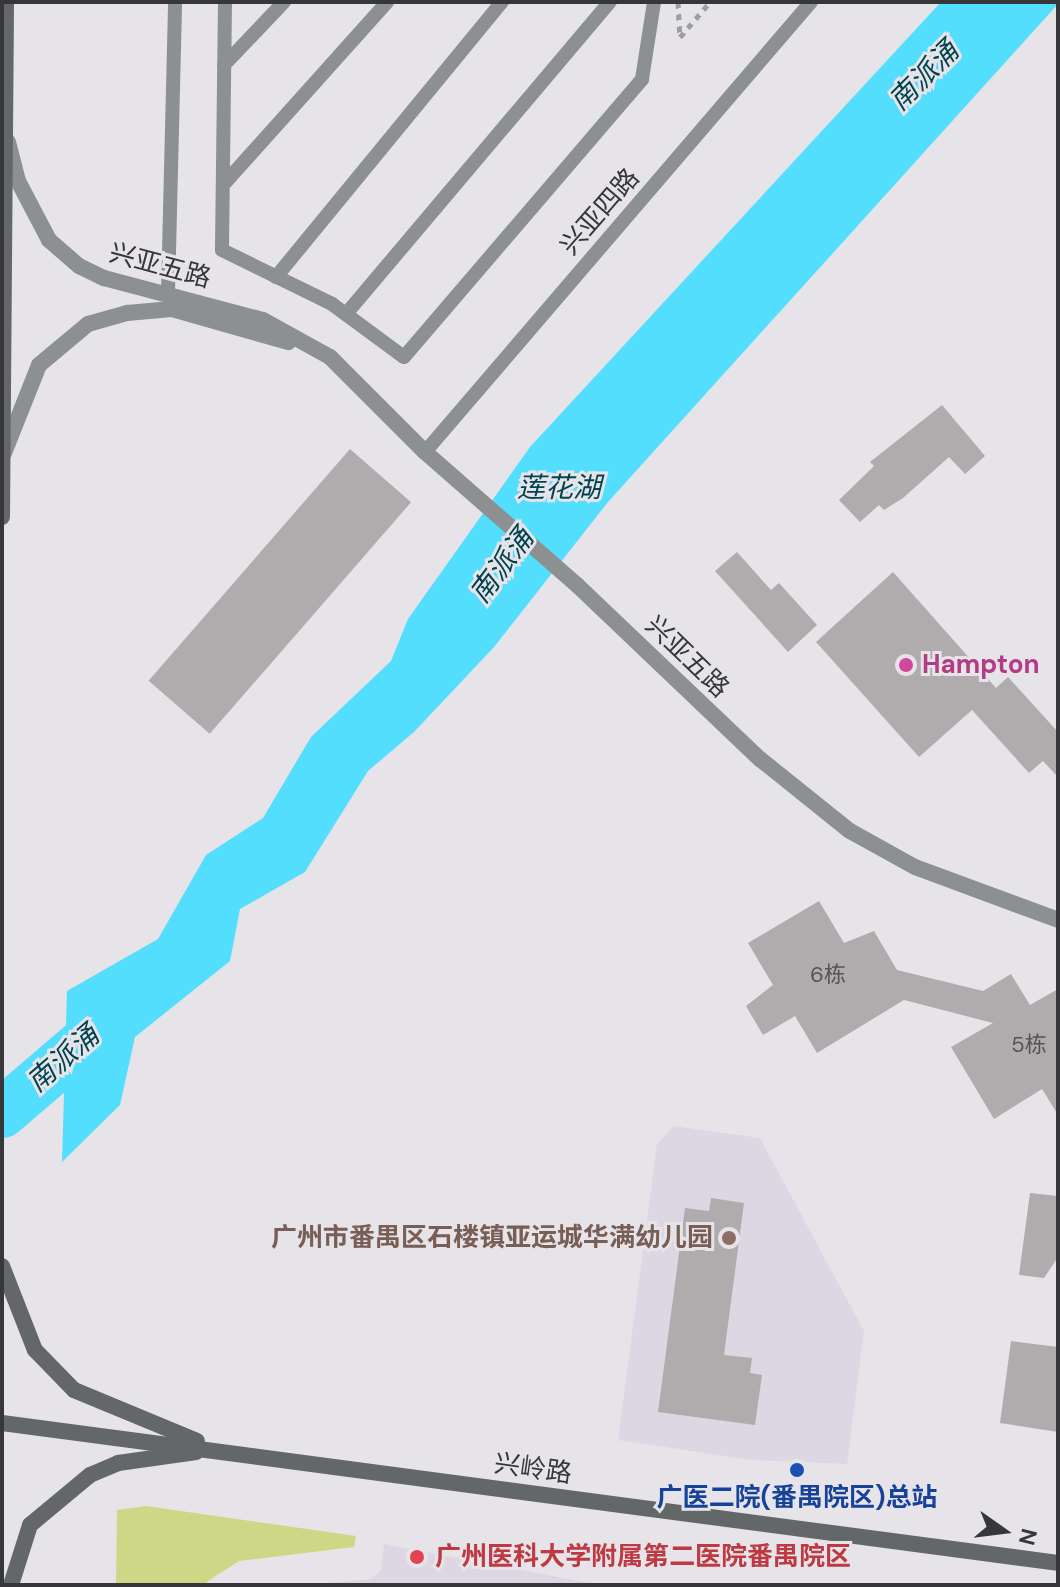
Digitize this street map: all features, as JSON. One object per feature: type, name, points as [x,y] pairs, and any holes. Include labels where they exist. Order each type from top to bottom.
[{"type":"street","points":[[2,517],[6,2]]},
{"type":"street","name":"兴亚五路","points":[[5,129],[18,181],[49,240],[79,266],[104,278],[263,320],[330,357],[425,452],[466,484],[577,585],[760,759],[850,831],[915,867],[1058,920]]},
{"type":"street","name":"兴亚五路","points":[[2,458],[39,365],[88,324],[127,313],[172,309],[223,320],[330,357]]},
{"type":"street","points":[[2,1266],[35,1350],[74,1390],[217,1449]]},
{"type":"street","name":"兴岭路","points":[[2,1423],[217,1449],[1058,1563]]},
{"type":"street","points":[[11,1585],[30,1525],[90,1475],[118,1463],[217,1449]]},
{"type":"lane","points":[[168,293],[175,2]]},
{"type":"lane","points":[[225,2],[222,250],[346,314],[404,357],[642,79],[654,2]]},
{"type":"lane","points":[[224,65],[284,2]]},
{"type":"lane","points":[[223,185],[387,2]]},
{"type":"lane","points":[[276,277],[502,2]]},
{"type":"lane","points":[[346,314],[610,2]]},
{"type":"lane","name":"兴亚四路","points":[[425,452],[811,2]]},
{"type":"path","points":[[678,2],[680,37],[710,2]]},
{"type":"shaded area","name":"广州市番禺区石楼镇亚运城华满幼儿园","points":[[674,1126],[760,1138],[864,1331],[847,1464],[751,1460],[618,1440],[657,1144]]},
{"type":"shaded area","name":"广州医科大学附属第二医院番禺院区","points":[[384,1544],[600,1585],[306,1585],[371,1579],[381,1570]]},
{"type":"green space","points":[[146,1506],[356,1536],[354,1547],[239,1561],[202,1585],[116,1585],[117,1510]]},
{"type":"water","name":"莲花湖","points":[[941,2],[1058,4],[608,502],[494,647],[414,732],[368,771],[305,872],[240,909],[230,961],[135,1037],[120,1105],[62,1162],[67,991],[158,939],[206,855],[263,818],[311,737],[391,661],[408,619],[530,447]]},
{"type":"building","points":[[942,405],[985,456],[965,474],[949,457],[903,498],[884,510],[879,505],[860,522],[839,500],[874,466],[870,462]]},
{"type":"building","points":[[350,449],[411,502],[210,734],[149,681]]},
{"type":"building","points":[[737,552],[771,590],[779,583],[817,625],[788,652],[715,571]]},
{"type":"building","name":"Hampton","points":[[893,572],[996,688],[1008,677],[1058,732],[1058,777],[1043,761],[1029,773],[972,710],[919,757],[816,642]]},
{"type":"building","points":[[819,901],[844,943],[874,931],[897,970],[983,991],[1011,974],[1030,1005],[1058,989],[1058,1115],[1042,1089],[994,1119],[951,1047],[993,1023],[904,1000],[817,1053],[795,1016],[763,1035],[746,1006],[773,985],[748,943]]},
{"type":"building","points":[[1030,1193],[1058,1196],[1058,1257],[1044,1278],[1019,1275]]},
{"type":"building","points":[[711,1198],[744,1203],[724,1355],[752,1358],[750,1373],[762,1375],[755,1425],[658,1412],[685,1208],[709,1211]]},
{"type":"building","points":[[1011,1341],[1058,1347],[1058,1432],[1000,1423]]},
{"type":"waterway","name":"南派涌","points":[[2,1113],[115,1016]]},
{"type":"place","name":"Hampton","points":[[906,665]]},
{"type":"place","name":"广州市番禺区石楼镇亚运城华满幼儿园","points":[[729,1238]]},
{"type":"place","name":"广医二院(番禺院区)总站","points":[[797,1470]]},
{"type":"place","name":"广州医科大学附属第二医院番禺院区","points":[[417,1557]]}]
